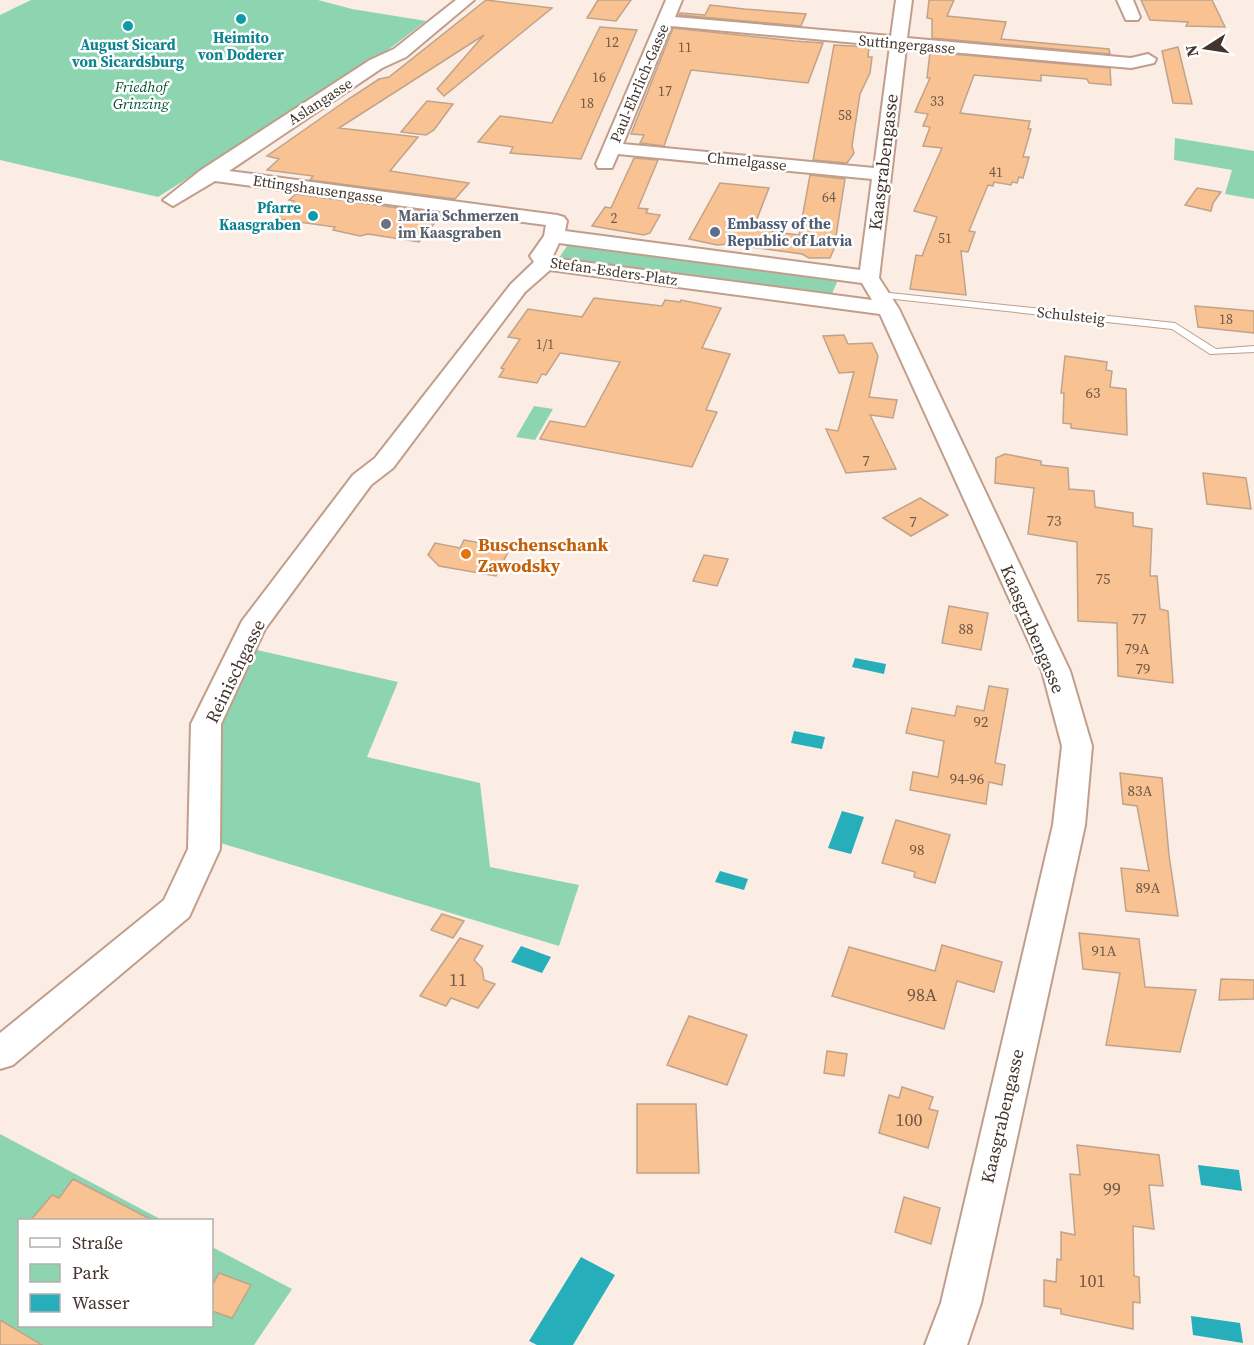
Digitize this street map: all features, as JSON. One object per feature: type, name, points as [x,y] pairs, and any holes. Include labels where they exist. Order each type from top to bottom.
[{"type":"street","name":"Aslangasse","points":[[173,200],[208,174],[376,64],[400,53],[466,0]]},
{"type":"street","name":"Paul-Ehrlich-Gasse","points":[[604,166],[674,0]]},
{"type":"street","name":"Kaasgrabengasse","points":[[904,0],[881,174],[879,294],[1056,671],[1077,746],[1069,825],[961,1303],[946,1345]]},
{"type":"street","points":[[1125,0],[1132,17]]},
{"type":"street","name":"Suttingergasse","points":[[665,21],[1131,63],[1148,59]]},
{"type":"street","name":"Chmelgasse","points":[[612,148],[881,174]]},
{"type":"street","name":"Ettingshausengasse","points":[[208,174],[557,221],[554,236]]},
{"type":"street","name":"Stefan-Esders-Platz","points":[[554,236],[879,294],[544,263],[540,256],[554,236]]},
{"type":"street","name":"Reinischgasse","points":[[0,1054],[177,908],[204,849],[206,724],[252,627],[362,480],[384,463],[518,288],[544,263]]},
{"type":"lane","name":"Schulsteig","points":[[879,294],[1175,326],[1214,352],[1254,349]]},
{"type":"green space","name":"Friedhof Grinzing","points":[[31,0],[318,0],[352,9],[426,21],[380,56],[158,197],[0,160],[0,15]]},
{"type":"green space","points":[[1175,138],[1254,151],[1254,199],[1225,194],[1232,170],[1174,160]]},
{"type":"green space","points":[[569,243],[838,280],[831,296],[559,258]]},
{"type":"green space","points":[[534,406],[553,409],[535,440],[516,437]]},
{"type":"green space","points":[[257,650],[398,682],[367,757],[480,783],[490,867],[579,885],[559,946],[214,841],[215,725]]},
{"type":"green space","points":[[0,1134],[160,1219],[18,1219],[18,1327],[213,1327],[213,1248],[292,1289],[254,1345],[0,1345]]},
{"type":"water","points":[[855,658],[886,664],[884,674],[852,667]]},
{"type":"water","points":[[794,731],[825,737],[822,749],[791,743]]},
{"type":"water","points":[[842,811],[864,817],[851,854],[828,848]]},
{"type":"water","points":[[720,871],[748,879],[744,890],[715,882]]},
{"type":"water","points":[[521,946],[551,957],[542,973],[511,962]]},
{"type":"water","points":[[1198,1165],[1239,1170],[1242,1191],[1201,1185]]},
{"type":"water","points":[[581,1257],[615,1275],[573,1345],[537,1345],[529,1341]]},
{"type":"water","points":[[1191,1316],[1240,1323],[1243,1343],[1193,1335]]},
{"type":"building","points":[[486,0],[552,8],[444,96],[437,89],[484,35],[339,128],[418,137],[390,171],[469,183],[455,199],[310,180],[313,176],[267,170],[279,159],[267,156],[379,79],[389,77]]},
{"type":"building","points":[[598,0],[631,0],[616,21],[587,18]]},
{"type":"building","points":[[929,0],[954,0],[947,16],[1006,22],[1001,39],[1109,49],[1110,54],[932,38],[932,19],[927,18]]},
{"type":"building","points":[[1141,0],[1212,0],[1225,27],[1186,26],[1188,22],[1150,20]]},
{"type":"building","points":[[710,5],[806,14],[801,26],[679,15],[680,13],[705,15]]},
{"type":"building","points":[[600,27],[637,30],[581,159],[510,153],[513,147],[478,142],[500,116],[552,123]]},
{"type":"building","points":[[673,28],[823,43],[808,83],[691,70],[664,146],[640,143],[644,135],[631,134]]},
{"type":"building","points":[[834,45],[869,47],[868,57],[872,57],[870,73],[860,94],[852,146],[854,153],[847,163],[813,160]]},
{"type":"building","points":[[1178,47],[1192,104],[1173,103],[1162,51]]},
{"type":"building","points":[[930,52],[1110,68],[1111,85],[1089,83],[1087,79],[1041,75],[1041,81],[974,75],[960,113],[1030,121],[1028,129],[1031,129],[1023,157],[1029,157],[1023,178],[1019,177],[1017,183],[1012,182],[1011,185],[994,182],[993,186],[988,185],[969,231],[975,232],[968,252],[961,251],[966,295],[910,289],[916,255],[922,256],[937,217],[914,211],[942,148],[923,146],[930,127],[923,126],[928,114],[915,112],[930,78],[927,78]]},
{"type":"building","points":[[427,101],[453,104],[434,130],[426,135],[401,132]]},
{"type":"building","points":[[634,158],[658,160],[638,208],[648,209],[646,213],[660,215],[650,233],[644,235],[592,226],[605,207],[611,208]]},
{"type":"building","points":[[810,175],[845,179],[834,249],[830,258],[809,258],[802,254],[728,244],[717,245],[689,239],[720,183],[769,188],[753,229],[799,235]]},
{"type":"building","points":[[1197,188],[1221,192],[1213,203],[1211,211],[1185,205]]},
{"type":"building","points":[[296,194],[442,214],[419,242],[368,234],[360,236],[333,230],[335,227],[277,219],[294,201],[289,200]]},
{"type":"building","points":[[594,298],[662,306],[665,300],[680,302],[681,300],[721,308],[702,348],[730,354],[706,410],[717,412],[692,467],[540,439],[550,421],[585,427],[620,362],[560,353],[546,375],[542,374],[537,383],[499,377],[504,369],[501,368],[520,339],[508,337],[528,309],[582,317]]},
{"type":"building","points":[[1195,306],[1254,311],[1254,333],[1198,327]]},
{"type":"building","points":[[844,335],[848,344],[872,343],[878,356],[869,397],[897,400],[893,418],[870,415],[896,469],[846,473],[826,429],[838,431],[854,372],[839,373],[823,336]]},
{"type":"building","points":[[1065,356],[1107,362],[1106,370],[1112,371],[1110,387],[1126,389],[1127,435],[1071,428],[1071,424],[1063,423],[1064,393],[1061,393]]},
{"type":"building","points":[[1005,454],[1041,461],[1041,465],[1068,468],[1069,489],[1094,491],[1095,507],[1133,513],[1133,526],[1152,529],[1150,576],[1157,576],[1160,609],[1168,611],[1173,683],[1118,676],[1117,623],[1078,621],[1077,542],[1028,534],[1034,488],[995,483],[996,458]]},
{"type":"building","points":[[1203,473],[1246,478],[1251,509],[1207,504]]},
{"type":"building","points":[[920,498],[948,515],[911,536],[883,518]]},
{"type":"building","points":[[464,540],[510,548],[496,576],[439,566],[428,555],[435,543],[460,548]]},
{"type":"building","points":[[704,555],[728,559],[717,586],[693,581]]},
{"type":"building","points":[[949,606],[988,613],[981,650],[942,643]]},
{"type":"building","points":[[989,686],[1008,689],[995,763],[1005,765],[1002,785],[989,782],[986,804],[910,790],[913,772],[938,777],[944,741],[906,733],[912,708],[955,716],[957,706],[984,711]]},
{"type":"building","points":[[1120,773],[1162,778],[1169,855],[1178,916],[1126,911],[1121,868],[1149,871],[1137,806],[1123,804]]},
{"type":"building","points":[[896,820],[950,835],[935,883],[914,877],[915,872],[882,863]]},
{"type":"building","points":[[442,914],[464,921],[453,938],[431,930]]},
{"type":"building","points":[[1079,933],[1139,939],[1145,987],[1196,990],[1180,1052],[1106,1045],[1120,973],[1083,969]]},
{"type":"building","points":[[460,938],[483,946],[474,960],[482,968],[484,980],[495,984],[478,1008],[451,998],[446,1006],[420,996]]},
{"type":"building","points":[[942,945],[1002,962],[994,992],[957,981],[944,1029],[832,996],[849,947],[935,971]]},
{"type":"building","points":[[1221,979],[1254,980],[1254,999],[1219,1000]]},
{"type":"building","points":[[689,1016],[747,1035],[727,1085],[667,1065]]},
{"type":"building","points":[[827,1051],[847,1054],[844,1076],[824,1073]]},
{"type":"building","points":[[902,1087],[933,1097],[929,1109],[938,1111],[928,1148],[879,1133],[889,1095],[899,1098]]},
{"type":"building","points":[[637,1104],[696,1104],[699,1173],[637,1173]]},
{"type":"building","points":[[1077,1145],[1159,1155],[1163,1186],[1149,1185],[1154,1229],[1133,1226],[1134,1276],[1139,1277],[1140,1303],[1133,1302],[1133,1329],[1061,1314],[1061,1309],[1044,1306],[1044,1280],[1056,1282],[1057,1259],[1061,1260],[1061,1232],[1075,1235],[1070,1174],[1080,1175]]},
{"type":"building","points":[[73,1179],[150,1219],[32,1219],[52,1195],[59,1198]]},
{"type":"building","points":[[904,1197],[940,1208],[931,1244],[895,1232]]},
{"type":"building","points":[[219,1273],[251,1285],[232,1318],[213,1311],[213,1284]]},
{"type":"building","points":[[0,1320],[42,1345],[0,1345]]},
{"type":"place","name":"Heimito von Doderer","points":[[241,19]]},
{"type":"place","name":"August Sicard von Sicardsburg","points":[[128,26]]},
{"type":"place","name":"Pfarre Kaasgraben","points":[[313,216]]},
{"type":"place","name":"Maria Schmerzen im Kaasgraben","points":[[386,224]]},
{"type":"place","name":"Embassy of the Republic of Latvia","points":[[715,232]]},
{"type":"place","name":"Buschenschank Zawodsky","points":[[466,554]]}]
